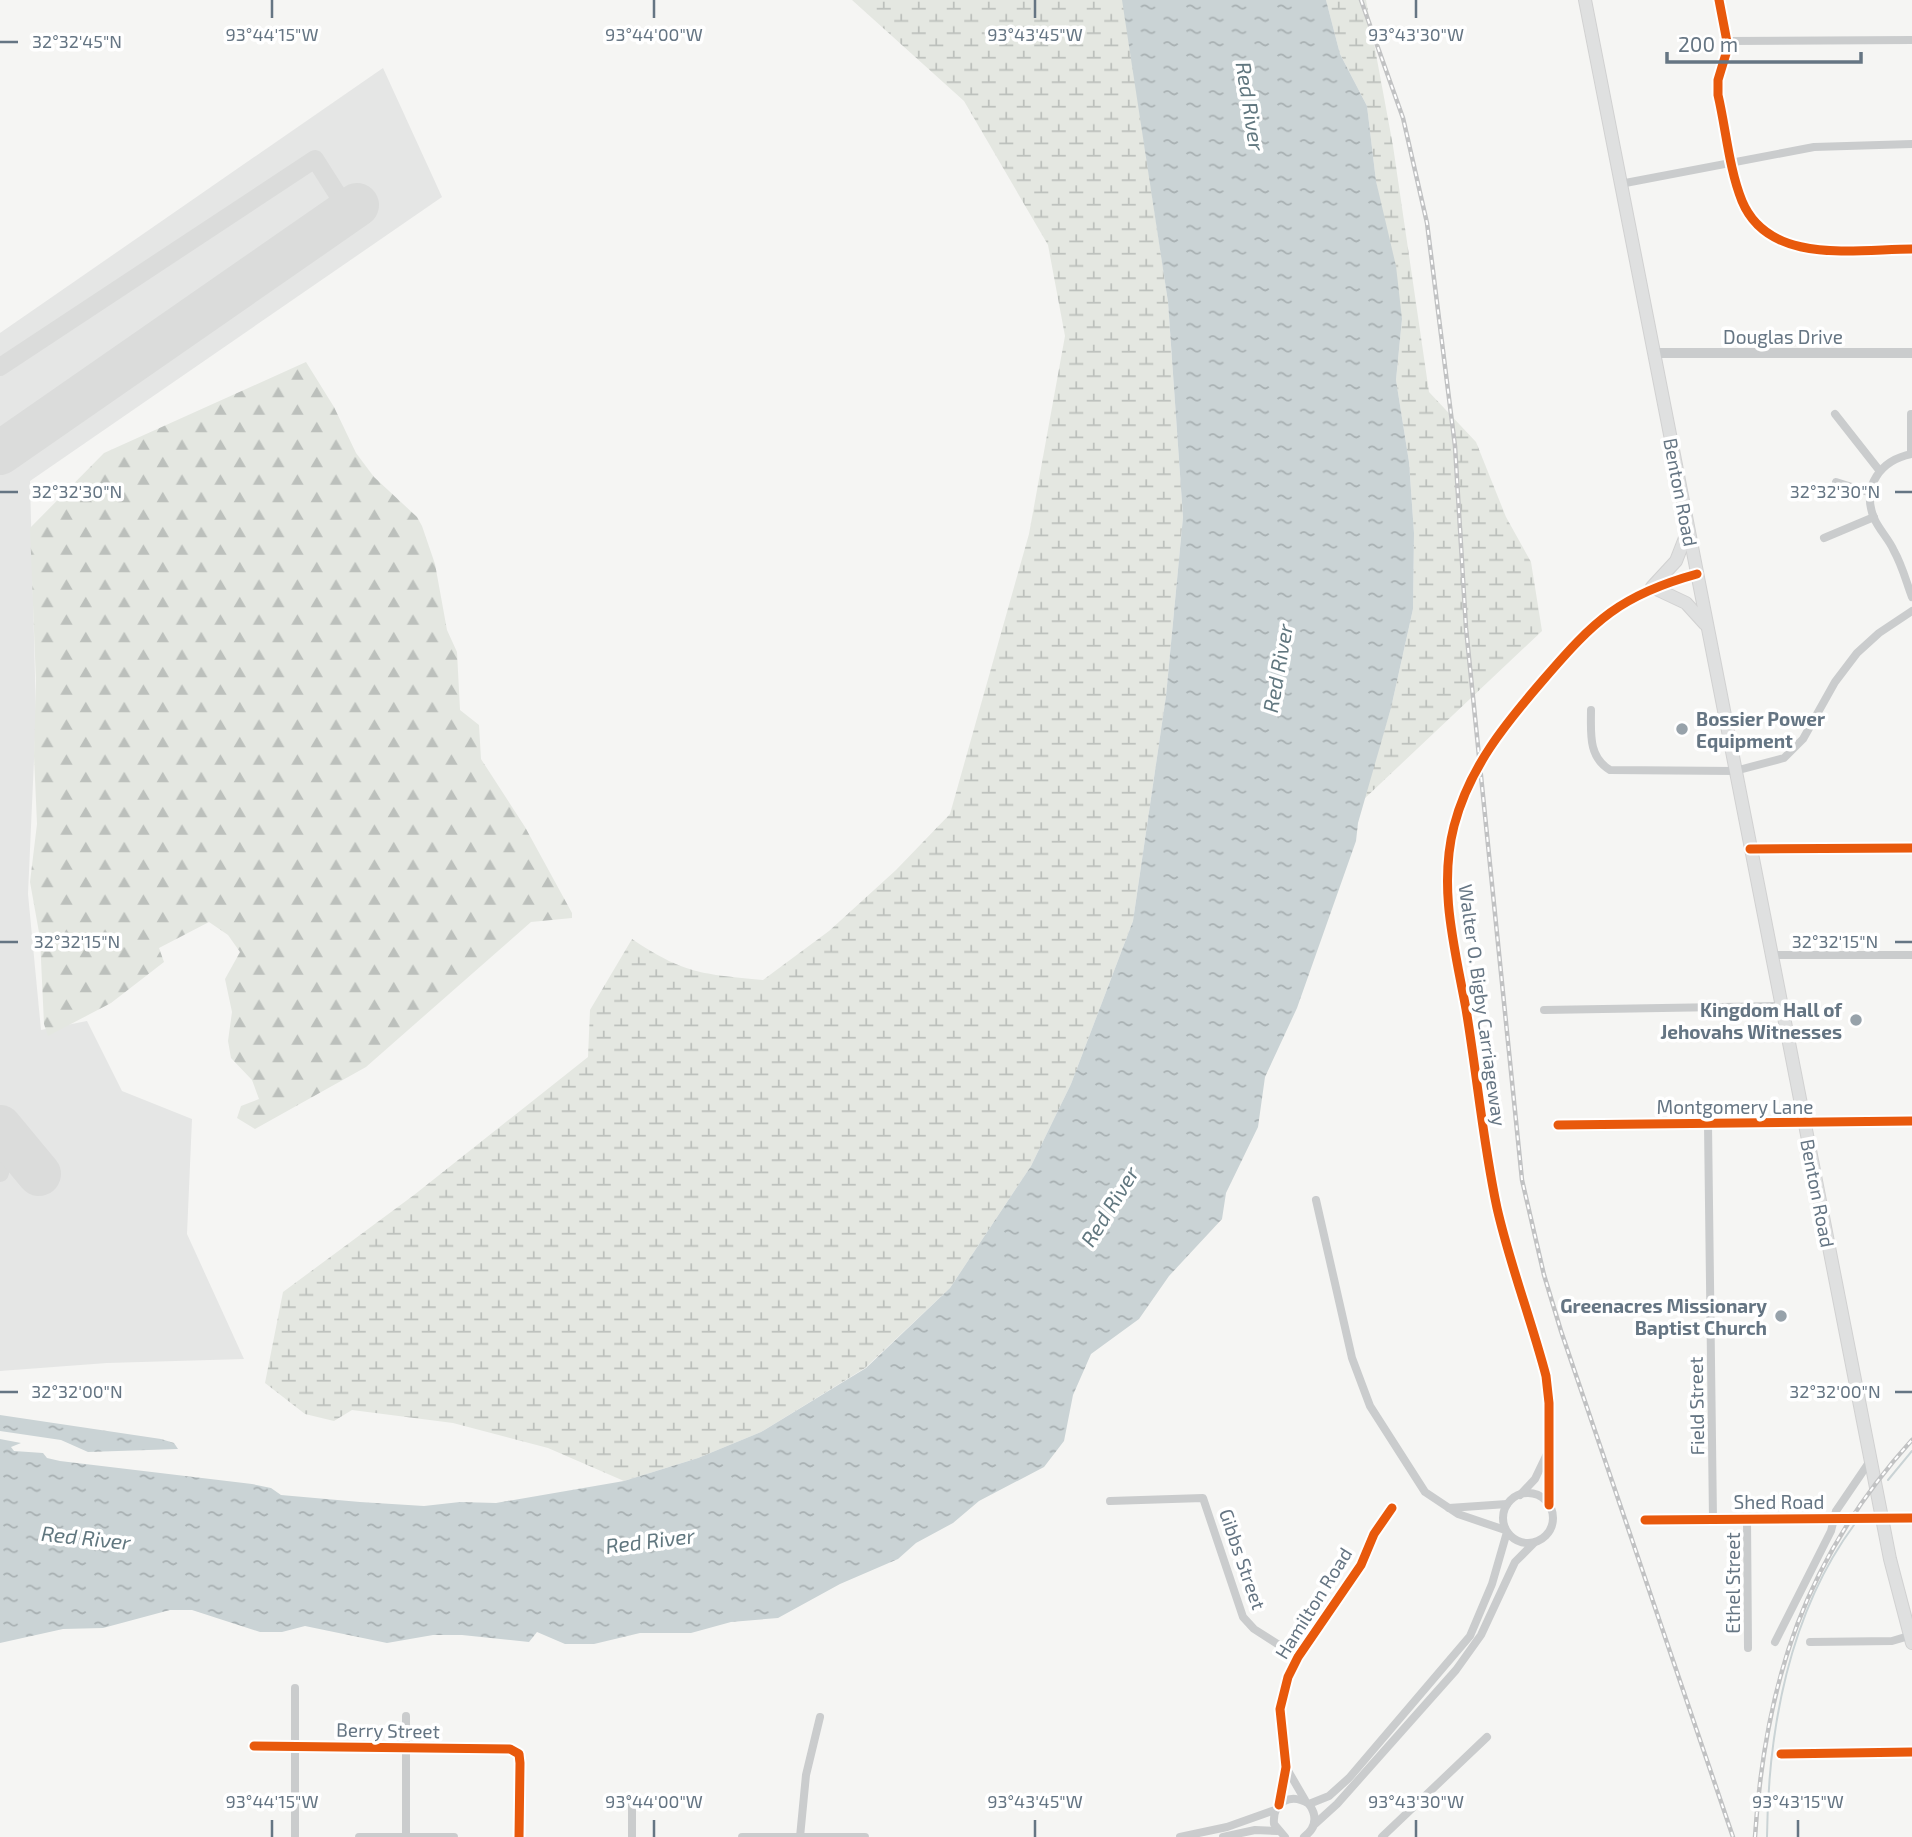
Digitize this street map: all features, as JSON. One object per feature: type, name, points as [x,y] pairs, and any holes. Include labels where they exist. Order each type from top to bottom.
[{"type":"main road","name":"Benton Road","points":[[1585,0],[1870,1461],[1912,1638]]},
{"type":"main road","points":[[1688,528],[1676,561],[1652,587],[1686,603],[1707,628]]},
{"type":"street","points":[[1719,0],[1728,41],[1717,88],[1746,209],[1757,225],[1780,240],[1812,249],[1912,249]]},
{"type":"street","points":[[1728,41],[1912,40]]},
{"type":"street","points":[[1620,184],[1814,147],[1912,144]]},
{"type":"street","name":"Douglas Drive","points":[[1653,353],[1912,353]]},
{"type":"street","points":[[1835,414],[1880,470]]},
{"type":"street","points":[[1911,414],[1911,454],[1890,461],[1880,470],[1871,492],[1874,517],[1895,553],[1912,597]]},
{"type":"street","points":[[1836,482],[1871,492]]},
{"type":"street","points":[[1825,538],[1874,517]]},
{"type":"street","name":"Walter O. Bigby Carriageway","points":[[1549,1505],[1549,1403],[1546,1376],[1497,1207],[1447,904],[1447,867],[1453,827],[1468,784],[1486,752],[1576,642],[1613,608],[1652,587],[1697,573]]},
{"type":"street","points":[[1591,710],[1592,748],[1601,763],[1610,770],[1735,771],[1766,765],[1794,750],[1835,682],[1857,653],[1879,633],[1912,611]]},
{"type":"street","points":[[1750,849],[1912,848]]},
{"type":"street","points":[[1772,955],[1912,955]]},
{"type":"street","points":[[1544,1010],[1781,1006]]},
{"type":"street","name":"Montgomery Lane","points":[[1558,1125],[1912,1121]]},
{"type":"street","name":"Field Street","points":[[1708,1124],[1713,1519]]},
{"type":"street","points":[[1316,1199],[1352,1358],[1370,1406],[1425,1492],[1458,1514],[1506,1531],[1519,1541],[1534,1542]]},
{"type":"street","name":"Walter O. Bigby Carriageway","points":[[1520,1495],[1535,1479],[1548,1451]]},
{"type":"street","points":[[1775,1642],[1831,1531],[1833,1518],[1870,1461]]},
{"type":"street","points":[[1309,1832],[1456,1670],[1487,1625],[1514,1562],[1534,1542],[1541,1539],[1551,1528],[1553,1520],[1549,1505],[1536,1495],[1520,1495],[1507,1504],[1478,1509],[1449,1508]]},
{"type":"street","name":"Gibbs Street","points":[[1110,1501],[1203,1498],[1243,1617],[1254,1629],[1298,1657]]},
{"type":"street","points":[[1180,1837],[1227,1826],[1277,1808],[1289,1799],[1308,1803],[1329,1796],[1349,1778],[1470,1636],[1492,1584],[1506,1531],[1503,1519],[1507,1504]]},
{"type":"street","name":"Hamilton Road","points":[[1280,1835],[1277,1808],[1286,1767],[1280,1709],[1298,1657],[1361,1564],[1374,1534],[1392,1508]]},
{"type":"street","name":"Shed Road","points":[[1646,1520],[1912,1518]]},
{"type":"street","name":"Ethel Street","points":[[1747,1519],[1748,1648]]},
{"type":"street","points":[[1810,1642],[1912,1638]]},
{"type":"street","points":[[295,1688],[295,1837]]},
{"type":"street","points":[[406,1716],[406,1837]]},
{"type":"street","points":[[800,1837],[803,1791],[820,1717]]},
{"type":"street","points":[[1382,1837],[1487,1737]]},
{"type":"street","name":"Berry Street","points":[[254,1746],[510,1749],[519,1755],[519,1837]]},
{"type":"street","points":[[1781,1754],[1912,1752]]},
{"type":"street","name":"Hamilton Road","points":[[1286,1767],[1308,1803],[1309,1832]]},
{"type":"street","points":[[632,1798],[632,1837]]},
{"type":"street","points":[[1223,1837],[1255,1830],[1280,1835]]},
{"type":"street","points":[[359,1837],[454,1837]]},
{"type":"street","points":[[742,1837],[865,1837]]},
{"type":"shaded area","points":[[383,68],[442,197],[30,481],[36,715],[28,894],[41,1030],[87,1021],[122,1091],[192,1119],[187,1234],[244,1359],[107,1363],[0,1371],[0,333]]},
{"type":"green space","points":[[852,0],[1123,0],[1168,302],[1183,517],[1166,696],[1133,921],[1071,1084],[1031,1166],[950,1288],[865,1368],[761,1432],[698,1458],[624,1481],[548,1448],[453,1423],[352,1410],[334,1421],[305,1414],[265,1383],[283,1292],[414,1195],[588,1057],[590,1010],[632,939],[680,966],[708,974],[763,980],[829,931],[896,870],[950,814],[1029,534],[1065,336],[1048,245],[964,101]]},
{"type":"green space","points":[[1326,0],[1366,0],[1393,146],[1429,392],[1476,442],[1506,517],[1531,562],[1542,631],[1363,800],[1391,708],[1413,609],[1414,533],[1409,462],[1396,380],[1402,319],[1376,181],[1367,106],[1340,54]]},
{"type":"green space","points":[[306,362],[334,407],[356,453],[374,477],[417,517],[422,526],[435,564],[447,630],[457,652],[460,710],[479,725],[481,759],[525,827],[572,913],[572,918],[531,922],[366,1067],[255,1129],[237,1118],[241,1106],[259,1099],[252,1080],[231,1058],[228,1041],[232,1012],[225,979],[240,952],[228,935],[209,922],[159,948],[164,962],[111,1003],[48,1036],[44,1024],[40,938],[30,882],[37,824],[34,756],[36,682],[30,528],[104,453]]},
{"type":"water","name":"Red River","points":[[1122,0],[1326,0],[1340,54],[1367,106],[1376,181],[1396,266],[1402,319],[1396,380],[1409,462],[1414,533],[1413,609],[1391,708],[1358,823],[1356,841],[1297,1008],[1265,1077],[1258,1127],[1226,1193],[1222,1219],[1169,1276],[1139,1319],[1091,1354],[1073,1395],[1064,1441],[1044,1467],[979,1501],[953,1523],[916,1543],[898,1559],[840,1584],[778,1618],[731,1622],[691,1633],[640,1633],[594,1644],[565,1644],[537,1632],[529,1642],[462,1635],[433,1635],[387,1643],[305,1626],[282,1632],[260,1632],[192,1610],[170,1610],[103,1628],[63,1629],[0,1643],[0,1439],[21,1443],[11,1447],[14,1451],[43,1453],[47,1458],[60,1461],[252,1484],[271,1488],[281,1495],[424,1506],[460,1502],[496,1503],[624,1481],[698,1458],[761,1432],[866,1368],[950,1288],[1031,1166],[1071,1084],[1133,921],[1166,696],[1183,517],[1168,302]]},
{"type":"water","points":[[0,1415],[161,1439],[174,1443],[178,1449],[88,1452],[61,1440],[0,1431]]},
{"type":"waterway","points":[[1888,1480],[1912,1451]]},
{"type":"waterway","points":[[1767,1837],[1768,1796],[1778,1714],[1798,1634],[1832,1559],[1854,1525]]},
{"type":"taxiway","points":[[0,367],[315,159],[348,211]]},
{"type":"taxiway","points":[[0,1137],[3,1153],[0,1173]]},
{"type":"runway","points":[[0,453],[357,205]]},
{"type":"runway","points":[[0,1127],[39,1174]]},
{"type":"railway","points":[[1361,0],[1403,118],[1427,223],[1455,446],[1466,628],[1522,1180],[1544,1275],[1561,1331],[1733,1837]]},
{"type":"railway","points":[[1755,1837],[1760,1780],[1769,1726],[1781,1674],[1798,1624],[1818,1576],[1844,1529],[1875,1484],[1912,1440]]},
{"type":"cycle path","points":[[1719,0],[1728,47],[1718,80],[1718,95],[1738,189],[1755,222],[1772,236],[1793,245],[1816,249],[1912,249]]},
{"type":"cycle path","points":[[1549,1505],[1549,1403],[1546,1376],[1508,1250],[1492,1183],[1450,918],[1449,849],[1469,785],[1490,748],[1516,713],[1578,641],[1628,601],[1670,582],[1697,574]]},
{"type":"cycle path","points":[[1750,849],[1912,848]]},
{"type":"cycle path","points":[[1558,1125],[1912,1121]]},
{"type":"cycle path","points":[[1279,1805],[1286,1767],[1280,1709],[1288,1677],[1298,1657],[1361,1565],[1374,1534],[1392,1508]]},
{"type":"cycle path","points":[[1645,1520],[1912,1518]]},
{"type":"cycle path","points":[[254,1746],[510,1749],[519,1754],[520,1763],[519,1837]]},
{"type":"cycle path","points":[[1781,1754],[1912,1752]]},
{"type":"place","name":"Bossier Power Equipment","points":[[1682,729]]},
{"type":"place","name":"Kingdom Hall of Jehovahs Witnesses","points":[[1856,1020]]},
{"type":"place","name":"Greenacres Missionary Baptist Church","points":[[1781,1316]]}]
